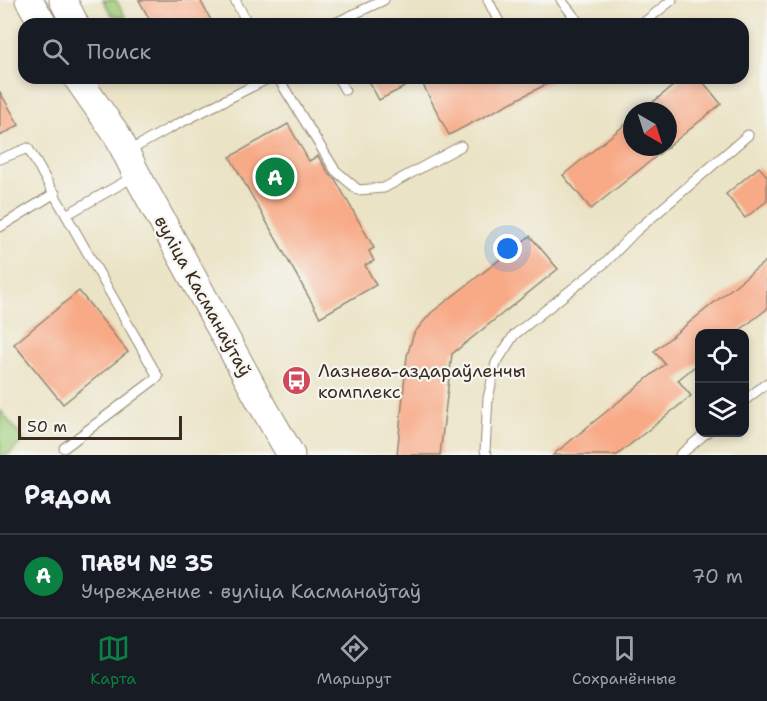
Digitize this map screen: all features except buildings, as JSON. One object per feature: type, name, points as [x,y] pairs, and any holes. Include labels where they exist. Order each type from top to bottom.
[{"type":"street","points":[[29,0],[40,18]]},
{"type":"street","points":[[63,0],[72,18]]},
{"type":"street","name":"вуліца Касманаўтаў","points":[[81,84],[127,154],[291,455]]},
{"type":"street","name":"вуліца Касманаўтаў","points":[[99,84],[127,154]]},
{"type":"lane","points":[[235,0],[245,18]]},
{"type":"lane","points":[[346,18],[384,0]]},
{"type":"lane","points":[[488,0],[497,18]]},
{"type":"lane","points":[[561,0],[575,18]]},
{"type":"lane","points":[[650,18],[672,0]]},
{"type":"lane","points":[[66,214],[127,154],[168,129],[257,84]]},
{"type":"lane","points":[[282,84],[335,170],[358,190],[384,188],[461,146]]},
{"type":"lane","points":[[342,84],[345,90]]},
{"type":"lane","points":[[487,455],[485,451],[488,398],[496,363],[514,335],[606,262],[636,231],[748,135]]},
{"type":"lane","points":[[0,159],[28,148],[158,377],[64,448]]},
{"type":"lane","points":[[0,227],[55,194]]},
{"type":"lane","points":[[749,397],[767,383]]},
{"type":"lane","points":[[680,455],[701,437]]},
{"type":"green space","points":[[103,0],[116,0],[126,18],[112,15]]},
{"type":"green space","points":[[0,410],[24,440],[8,455],[0,455]]},
{"type":"place","name":"ПАВЧ № 35","points":[[275,177]]},
{"type":"place","name":"Лазнева-аздараўленчы комплекс","points":[[297,381]]}]
